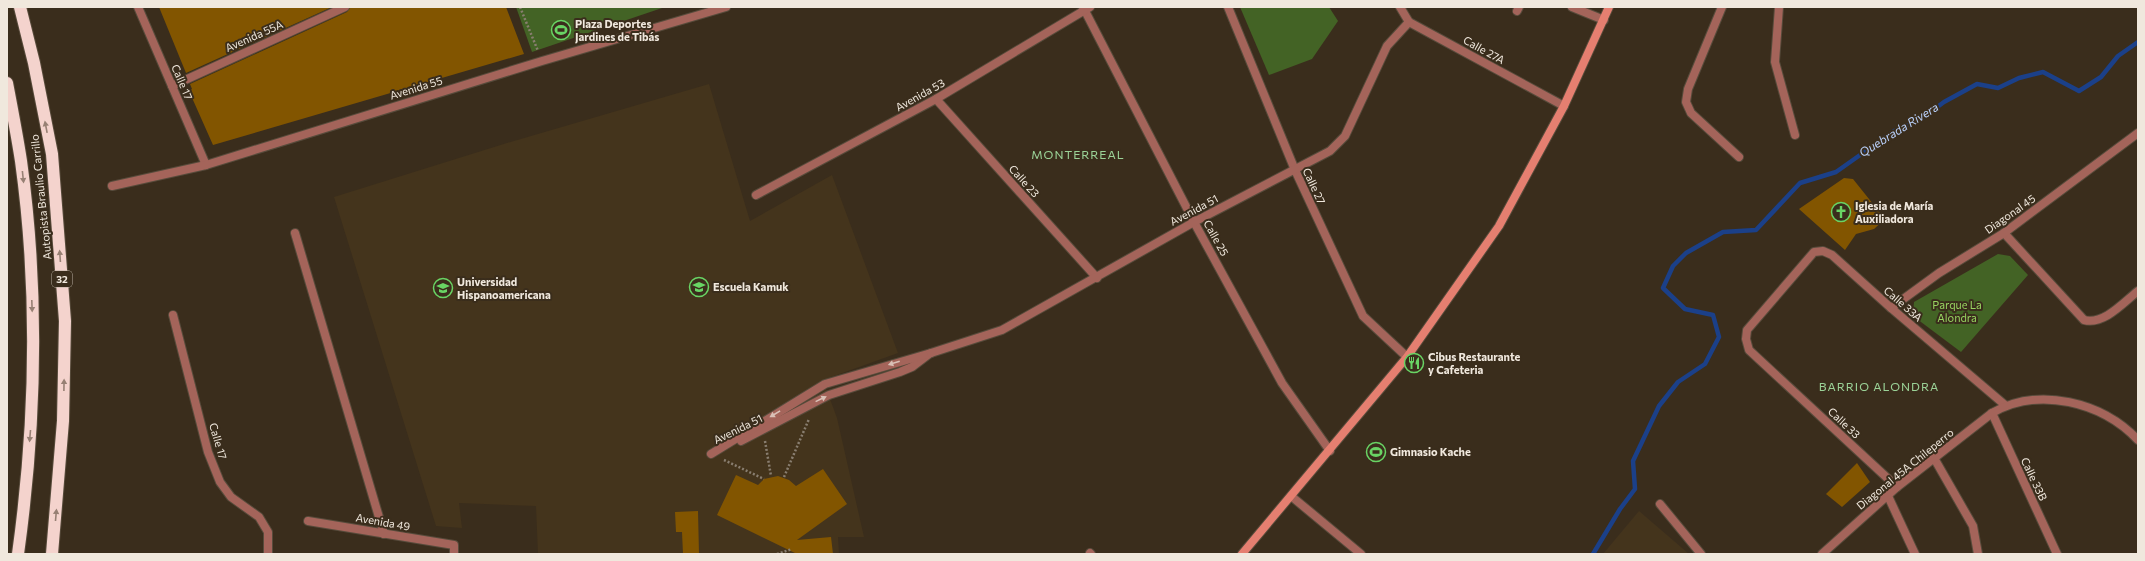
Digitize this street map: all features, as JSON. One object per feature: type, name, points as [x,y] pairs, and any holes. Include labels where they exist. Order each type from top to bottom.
[{"type":"highway","name":"Autopista Braulio Carrillo","points":[[20,7],[34,63],[52,154],[65,321],[63,421],[52,554]]},
{"type":"highway","name":"Autopista Braulio Carrillo","points":[[7,83],[22,168],[29,242],[33,329],[32,419],[18,554]]},
{"type":"main road","points":[[1242,554],[1407,357],[1499,226],[1564,106],[1609,7]]},
{"type":"street","name":"Calle 17","points":[[138,7],[206,165]]},
{"type":"street","name":"Avenida 55A","points":[[172,86],[345,7]]},
{"type":"street","name":"Avenida 55","points":[[112,186],[206,165],[542,61],[726,7]]},
{"type":"street","name":"Calle 27","points":[[1228,7],[1295,170],[1363,316],[1407,357]]},
{"type":"street","points":[[1400,7],[1409,22]]},
{"type":"street","points":[[1572,7],[1604,20]]},
{"type":"street","points":[[1722,7],[1688,89],[1686,102],[1691,113],[1739,157]]},
{"type":"street","points":[[1780,7],[1775,62],[1796,135]]},
{"type":"street","name":"Avenida 53","points":[[756,195],[936,99],[1086,8]]},
{"type":"street","name":"Calle 25","points":[[1086,8],[1194,222],[1282,383],[1330,450]]},
{"type":"street","name":"Avenida 51","points":[[711,454],[825,384],[931,353],[1002,330],[1194,222],[1330,151],[1345,136],[1388,46],[1409,22]]},
{"type":"street","name":"Calle 27A","points":[[1409,22],[1564,106]]},
{"type":"street","name":"Calle 23","points":[[936,99],[1096,278]]},
{"type":"street","name":"Diagonal 45","points":[[1890,308],[1939,273],[2004,233],[2138,133]]},
{"type":"street","points":[[295,233],[384,534]]},
{"type":"street","points":[[2004,233],[2084,320],[2092,322],[2102,319],[2138,291]]},
{"type":"street","name":"Calle 33A","points":[[1746,339],[1747,330],[1814,252],[1823,251],[1832,255],[1890,308],[2005,405]]},
{"type":"street","name":"Calle 17","points":[[173,315],[208,452],[220,482],[231,497],[259,517],[268,532],[268,554]]},
{"type":"street","name":"Calle 33","points":[[1746,339],[1749,350],[1897,487]]},
{"type":"street","name":"Avenida 51","points":[[711,454],[829,395],[878,380],[912,367],[931,353]]},
{"type":"street","points":[[875,369],[878,380]]},
{"type":"street","name":"Diagonal 45A Chileperro","points":[[1822,554],[1897,487],[1992,413],[2005,405],[2039,398],[2074,403],[2100,412],[2126,427],[2138,440]]},
{"type":"street","name":"Calle 33B","points":[[1992,413],[2057,554]]},
{"type":"street","points":[[1934,458],[1974,526],[1978,554]]},
{"type":"street","points":[[1291,496],[1360,554]]},
{"type":"street","points":[[1888,496],[1915,554]]},
{"type":"street","points":[[1660,504],[1701,554]]},
{"type":"street","name":"Avenida 49","points":[[308,521],[384,534],[454,550]]},
{"type":"path","points":[[520,7],[542,61]]},
{"type":"path","points":[[784,477],[817,401]]},
{"type":"path","points":[[761,430],[764,436],[771,476]]},
{"type":"path","points":[[711,454],[764,479]]},
{"type":"path","points":[[777,554],[792,549]]},
{"type":"shaded area","points":[[709,84],[750,221],[832,175],[898,353],[823,380],[837,418],[864,537],[838,537],[839,554],[538,554],[536,506],[459,503],[462,528],[436,526],[334,197],[507,143]]},
{"type":"shaded area","points":[[1639,511],[1689,554],[1603,554]]},
{"type":"green space","name":"Plaza Deportes Jardines de Tibás","points":[[516,7],[665,7],[532,52]]},
{"type":"green space","points":[[1240,7],[1329,7],[1338,21],[1312,59],[1269,75]]},
{"type":"green space","name":"Parque La Alondra","points":[[1998,254],[2010,256],[2028,275],[1961,352],[1917,319],[1913,313],[1914,302]]},
{"type":"building","points":[[159,7],[332,7],[186,73]]},
{"type":"building","points":[[350,7],[506,7],[524,54],[213,145],[189,91],[192,89],[190,84],[347,12]]},
{"type":"building","name":"Iglesia de María Auxiliadora","points":[[1844,178],[1853,179],[1885,219],[1874,229],[1856,234],[1845,250],[1799,209]]},
{"type":"building","points":[[1857,463],[1870,482],[1842,507],[1826,494]]},
{"type":"building","points":[[823,469],[847,504],[797,540],[831,537],[833,554],[797,554],[717,515],[736,475],[758,485],[764,479],[778,476],[789,480],[796,486]]},
{"type":"building","points":[[698,511],[699,554],[683,554],[682,532],[676,532],[675,512]]},
{"type":"waterway","name":"Quebrada Rivera","points":[[1593,554],[1620,509],[1635,489],[1633,461],[1659,406],[1678,382],[1705,364],[1719,337],[1713,315],[1685,309],[1663,288],[1673,266],[1686,253],[1723,232],[1756,230],[1800,183],[1836,172],[1894,131],[1920,120],[1944,102],[1977,84],[1998,88],[2019,78],[2043,72],[2079,91],[2101,77],[2118,56],[2138,42]]},
{"type":"place","name":"Plaza Deportes Jardines de Tibás","points":[[561,30]]},
{"type":"place","name":"Iglesia de María Auxiliadora","points":[[1841,212]]},
{"type":"place","name":"Escuela Kamuk","points":[[699,287]]},
{"type":"place","name":"Universidad Hispanoamericana","points":[[443,288]]},
{"type":"place","name":"Cibus Restaurante y Cafeteria","points":[[1414,363]]},
{"type":"place","name":"Gimnasio Kache","points":[[1376,452]]},
{"type":"district","name":"MONTERREAL","points":[[1078,155]]},
{"type":"district","name":"BARRIO ALONDRA","points":[[1879,387]]}]
